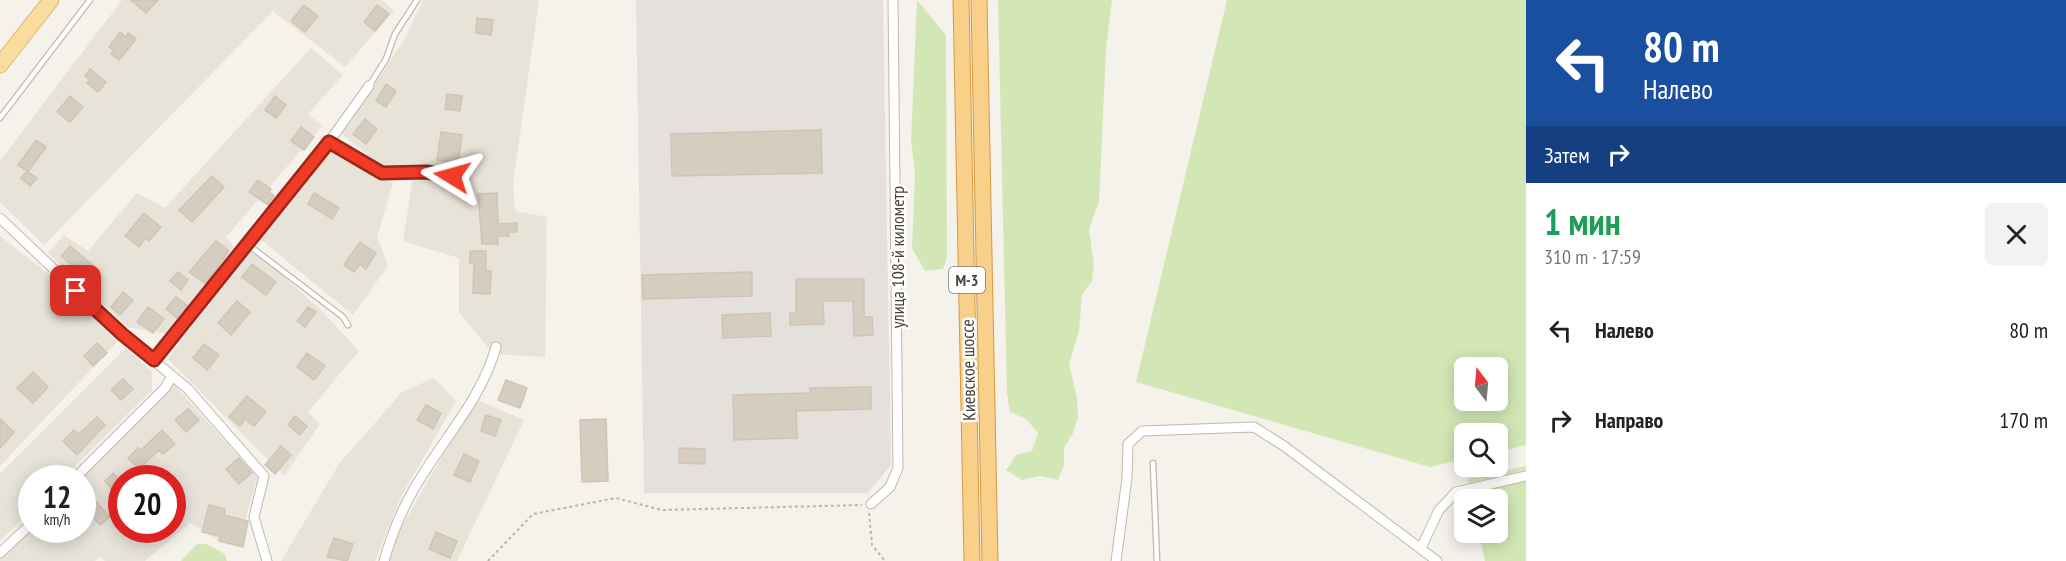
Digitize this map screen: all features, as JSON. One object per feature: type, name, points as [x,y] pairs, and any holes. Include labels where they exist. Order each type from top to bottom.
[{"type":"highway","name":"Киевское шоссе","points":[[961,0],[972,561]]},
{"type":"highway","name":"Киевское шоссе","points":[[979,0],[990,561]]},
{"type":"main road","points":[[0,65],[51,0]]},
{"type":"street","name":"улица 108-й километр","points":[[871,504],[890,487],[898,468],[893,0]]},
{"type":"street","points":[[154,360],[329,142],[369,86]]},
{"type":"street","points":[[0,218],[122,334],[188,389],[264,477],[254,517],[267,561]]},
{"type":"street","points":[[384,561],[414,489],[470,407],[491,365],[496,347]]},
{"type":"street","points":[[88,465],[165,388],[172,376]]},
{"type":"street","points":[[1116,561],[1127,478],[1128,444],[1142,431],[1254,427],[1284,446],[1437,561]]},
{"type":"street","points":[[1421,548],[1439,510],[1456,492],[1526,476]]},
{"type":"street","points":[[0,554],[18,536]]},
{"type":"lane","points":[[0,118],[90,0]]},
{"type":"lane","points":[[369,86],[387,59],[395,34],[417,0]]},
{"type":"lane","points":[[329,142],[382,173],[426,172],[452,176]]},
{"type":"lane","points":[[247,244],[343,317],[348,325]]},
{"type":"lane","points":[[1153,463],[1157,561]]},
{"type":"path","points":[[488,561],[533,514],[616,498],[662,510],[871,504],[868,520],[872,545],[885,561]]},
{"type":"shaded area","points":[[122,0],[382,0],[394,11],[345,67],[273,11],[44,245],[0,202],[0,161]]},
{"type":"shaded area","points":[[423,0],[539,0],[513,184],[515,211],[547,217],[545,357],[493,354],[459,312],[459,258],[403,241],[413,176],[379,164],[342,134],[405,38]]},
{"type":"shaded area","points":[[636,0],[883,0],[891,465],[868,493],[644,493]]},
{"type":"shaded area","points":[[311,48],[343,75],[308,114],[322,126],[226,237],[234,247],[167,334],[128,327],[48,253],[64,235],[88,251],[137,193],[165,208]]},
{"type":"shaded area","points":[[333,151],[393,183],[377,237],[388,266],[353,315],[260,239],[322,153]]},
{"type":"shaded area","points":[[0,236],[73,294],[117,342],[0,466]]},
{"type":"shaded area","points":[[250,246],[323,312],[359,351],[308,412],[320,424],[284,476],[168,359]]},
{"type":"shaded area","points":[[126,348],[152,372],[152,390],[76,465],[18,465],[18,523],[0,541],[0,474]]},
{"type":"shaded area","points":[[434,378],[456,401],[402,495],[375,561],[281,561],[339,464],[402,392]]},
{"type":"shaded area","points":[[172,382],[257,477],[244,525],[222,543],[190,523],[186,526],[186,465],[108,465],[108,543],[166,543],[145,561],[105,561],[100,556],[95,561],[0,561],[0,554],[18,540],[18,543],[96,543],[96,465],[93,465]]},
{"type":"shaded area","points":[[475,399],[524,420],[457,561],[389,561],[398,533]]},
{"type":"green space","points":[[917,0],[946,35],[947,257],[943,269],[925,271],[912,248],[915,172],[911,141]]},
{"type":"green space","points":[[998,0],[1112,0],[1106,49],[1099,202],[1089,229],[1094,265],[1092,281],[1082,295],[1079,331],[1069,364],[1077,398],[1078,417],[1073,433],[1064,448],[1064,465],[1058,480],[1040,476],[1022,480],[1006,470],[1016,455],[1032,451],[1038,433],[1026,419],[1010,412],[1007,394]]},
{"type":"green space","points":[[1227,0],[1526,0],[1526,445],[1508,449],[1508,423],[1454,423],[1454,461],[1430,467],[1136,382]]},
{"type":"green space","points":[[1526,466],[1526,561],[1485,561],[1481,543],[1508,543],[1508,489],[1470,489],[1468,479],[1508,477],[1508,470]]},
{"type":"green space","points":[[197,544],[206,544],[225,554],[227,561],[181,561]]},
{"type":"building","points":[[131,0],[158,0],[146,13]]},
{"type":"building","points":[[304,5],[318,16],[305,32],[291,21]]},
{"type":"building","points":[[377,5],[389,14],[375,31],[364,22]]},
{"type":"building","points":[[477,18],[493,20],[491,35],[476,33]]},
{"type":"building","points":[[120,32],[126,37],[128,33],[136,39],[119,60],[111,54],[114,50],[109,47]]},
{"type":"building","points":[[90,69],[106,82],[98,92],[87,83],[90,80],[85,76]]},
{"type":"building","points":[[386,84],[396,91],[386,107],[376,101]]},
{"type":"building","points":[[447,94],[462,96],[460,111],[445,109]]},
{"type":"building","points":[[70,96],[83,107],[70,122],[57,112]]},
{"type":"building","points":[[275,96],[286,105],[276,118],[265,110]]},
{"type":"building","points":[[365,119],[377,129],[366,144],[353,134]]},
{"type":"building","points":[[301,127],[314,137],[304,150],[291,141]]},
{"type":"building","points":[[821,130],[822,173],[672,176],[671,134]]},
{"type":"building","points":[[441,132],[462,135],[458,163],[437,160]]},
{"type":"building","points":[[36,140],[46,147],[28,172],[37,178],[30,186],[21,178],[27,171],[18,165]]},
{"type":"building","points":[[212,176],[224,187],[192,222],[179,210]]},
{"type":"building","points":[[258,180],[271,189],[269,192],[274,196],[268,205],[249,192]]},
{"type":"building","points":[[314,193],[339,208],[332,219],[308,204]]},
{"type":"building","points":[[497,193],[498,224],[517,223],[517,232],[508,232],[509,236],[498,236],[498,244],[482,244],[478,194]]},
{"type":"building","points":[[144,213],[161,227],[149,241],[145,238],[139,247],[125,236]]},
{"type":"building","points":[[216,241],[229,251],[206,284],[189,272]]},
{"type":"building","points":[[360,242],[376,253],[366,269],[360,264],[354,272],[344,265]]},
{"type":"building","points":[[70,246],[95,267],[86,277],[61,256]]},
{"type":"building","points":[[470,251],[486,251],[486,271],[491,271],[490,294],[473,293],[474,263],[470,263]]},
{"type":"building","points":[[252,264],[276,282],[266,295],[242,277]]},
{"type":"building","points":[[178,272],[188,280],[181,290],[170,281]]},
{"type":"building","points":[[752,272],[752,296],[643,299],[642,275]]},
{"type":"building","points":[[796,279],[864,279],[864,317],[872,317],[873,335],[854,336],[853,301],[823,301],[824,324],[790,325],[790,313],[796,313]]},
{"type":"building","points":[[123,292],[133,300],[120,315],[111,307]]},
{"type":"building","points":[[176,297],[188,306],[178,319],[166,309]]},
{"type":"building","points":[[237,301],[250,312],[231,335],[218,323]]},
{"type":"building","points":[[148,307],[164,319],[153,333],[137,322]]},
{"type":"building","points":[[308,307],[316,312],[305,327],[297,321]]},
{"type":"building","points":[[770,313],[771,336],[723,338],[722,315]]},
{"type":"building","points":[[97,343],[107,353],[93,366],[84,356]]},
{"type":"building","points":[[204,344],[219,355],[207,370],[193,358]]},
{"type":"building","points":[[307,353],[325,366],[314,380],[297,367]]},
{"type":"building","points":[[33,372],[48,387],[33,403],[17,388]]},
{"type":"building","points":[[123,379],[133,389],[121,400],[111,390]]},
{"type":"building","points":[[506,380],[527,388],[520,408],[498,400]]},
{"type":"building","points":[[871,387],[871,409],[796,411],[797,438],[734,440],[733,395],[810,393],[810,388]]},
{"type":"building","points":[[247,396],[266,412],[254,426],[245,419],[240,426],[229,417]]},
{"type":"building","points":[[426,405],[441,413],[433,429],[417,420]]},
{"type":"building","points":[[188,409],[199,420],[186,432],[175,420]]},
{"type":"building","points":[[486,415],[501,420],[495,436],[481,431]]},
{"type":"building","points":[[295,416],[307,426],[300,435],[288,425]]},
{"type":"building","points":[[97,417],[105,425],[77,455],[63,441],[74,430],[79,434]]},
{"type":"building","points":[[0,419],[14,432],[0,448]]},
{"type":"building","points":[[606,419],[608,481],[582,482],[580,420]]},
{"type":"building","points":[[162,430],[175,444],[163,454],[159,450],[143,465],[135,465],[128,458],[138,448],[141,450]]},
{"type":"building","points":[[281,446],[291,455],[275,474],[265,465]]},
{"type":"building","points":[[679,448],[705,449],[705,464],[679,463]]},
{"type":"building","points":[[464,454],[479,461],[470,482],[454,475]]},
{"type":"building","points":[[239,458],[252,473],[239,484],[226,469]]},
{"type":"building","points":[[96,502],[108,515],[108,519],[100,525],[96,521]]},
{"type":"building","points":[[209,505],[225,509],[224,515],[248,521],[243,547],[219,541],[220,536],[202,532]]},
{"type":"building","points":[[436,532],[457,541],[450,558],[429,549]]},
{"type":"building","points":[[334,538],[353,544],[347,561],[327,557]]},
{"type":"route","points":[[76,291],[154,360],[329,142],[382,173],[426,172],[452,176]]}]
